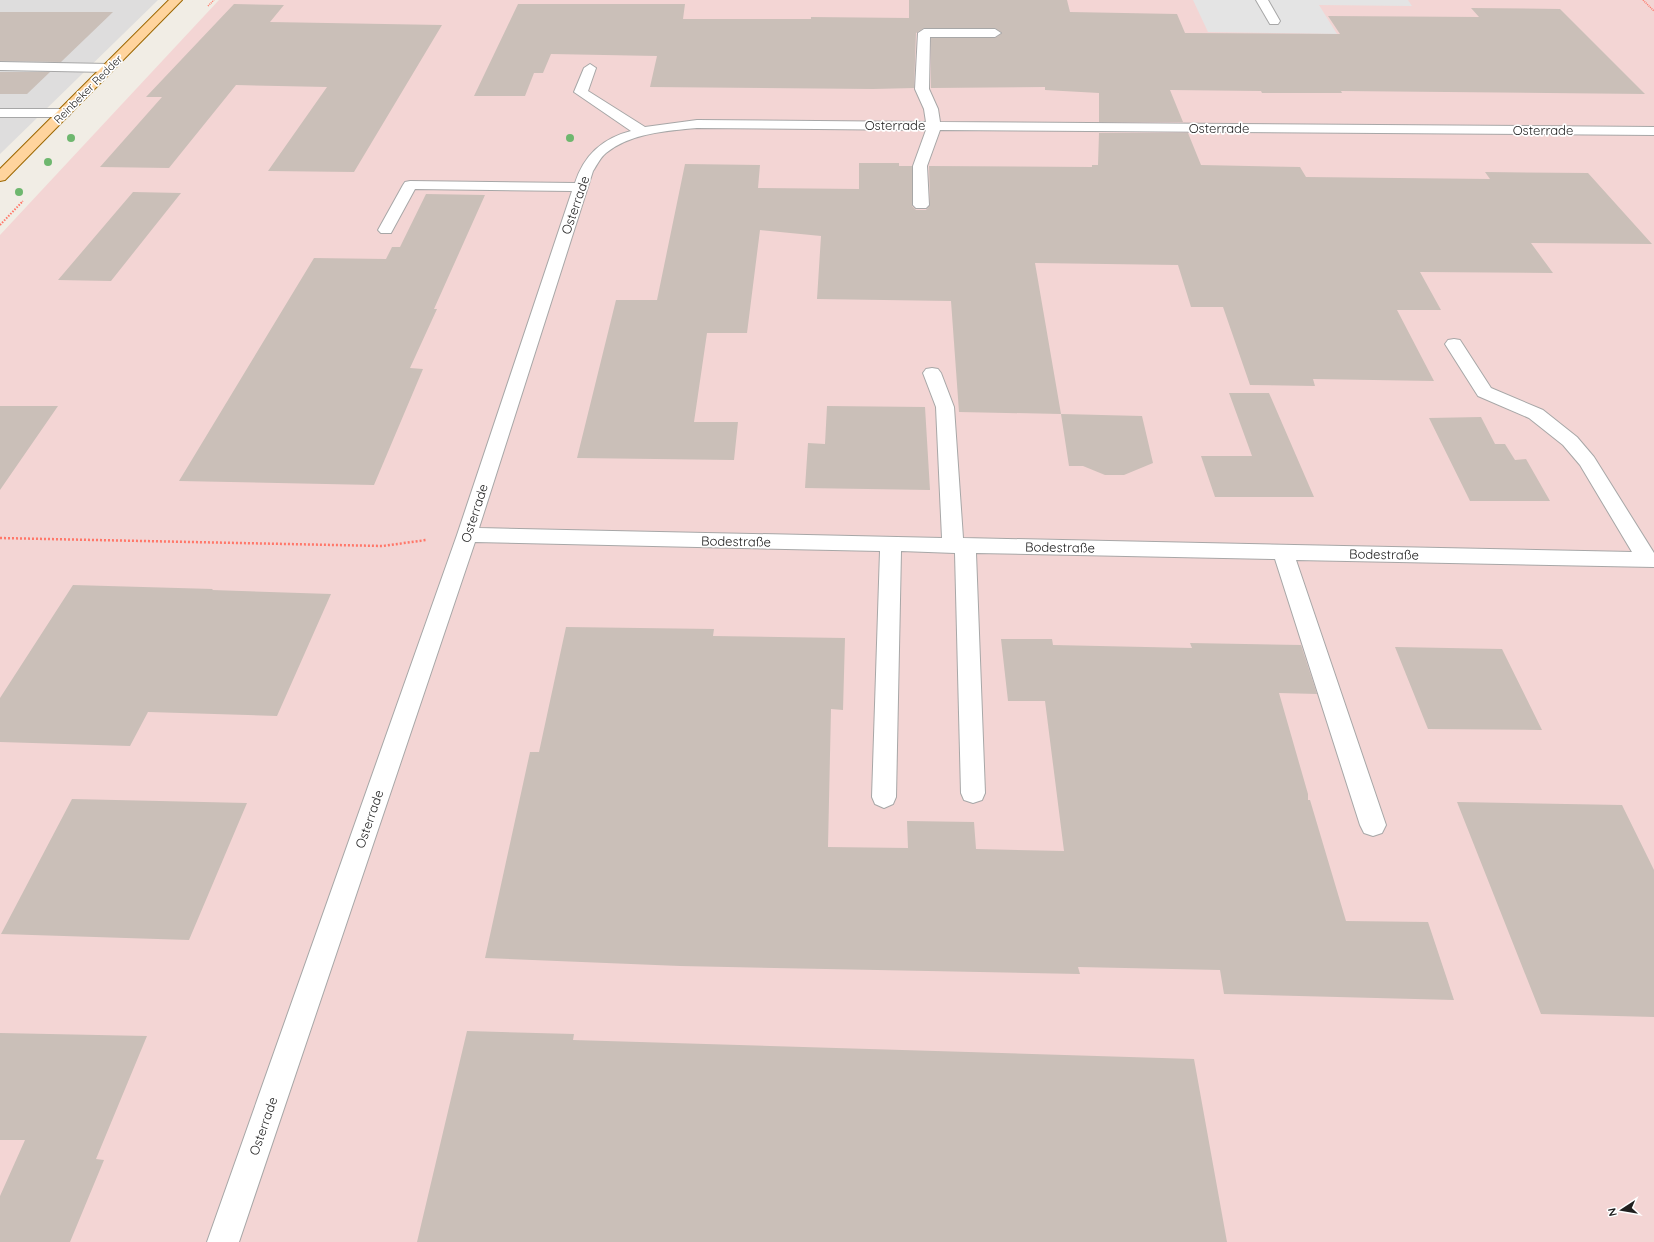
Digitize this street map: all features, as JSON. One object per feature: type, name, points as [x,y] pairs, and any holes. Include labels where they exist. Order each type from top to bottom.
[{"type":"main road","name":"Reinbeker Redder","points":[[0,177],[176,0]]},
{"type":"street","points":[[1262,0],[1274,21]]},
{"type":"street","points":[[921,205],[920,166],[934,126],[931,109],[922,89],[924,33],[995,33]]},
{"type":"street","points":[[0,66],[109,68]]},
{"type":"street","points":[[590,68],[581,92],[643,132]]},
{"type":"street","points":[[0,113],[64,113]]},
{"type":"street","name":"Osterrade","points":[[223,1242],[466,535],[580,187],[586,171],[600,151],[627,136],[662,127],[697,124],[1654,131]]},
{"type":"street","points":[[386,230],[410,185],[580,187]]},
{"type":"street","points":[[1454,344],[1484,392],[1536,414],[1570,441],[1587,461],[1650,560]]},
{"type":"street","points":[[932,373],[945,407],[959,545],[973,793]]},
{"type":"street","name":"Bodestraße","points":[[466,535],[1650,560]]},
{"type":"street","points":[[884,797],[891,544]]},
{"type":"street","points":[[1284,552],[1373,825]]},
{"type":"path","points":[[1643,0],[1654,11]]},
{"type":"path","points":[[0,538],[383,546],[466,535]]},
{"type":"shaded area","points":[[0,0],[158,0],[0,154]]},
{"type":"shaded area","points":[[219,0],[1654,0],[1654,1242],[0,1242],[0,235]]},
{"type":"shaded area","points":[[1193,0],[1408,0],[1412,6],[1319,5],[1337,34],[1208,32]]},
{"type":"building","points":[[909,0],[1067,0],[1070,12],[1177,14],[1185,33],[1340,34],[1328,16],[1479,17],[1471,8],[1560,9],[1645,94],[1341,91],[1342,93],[1262,93],[1261,91],[1170,90],[1183,122],[1099,122],[1099,93],[1045,90],[1045,87],[931,88],[931,38],[995,38],[1002,33],[995,28],[924,28],[916,33],[914,88],[650,87],[657,56],[551,54],[543,73],[534,73],[525,96],[474,96],[518,4],[685,4],[683,19],[811,19],[811,17],[909,18]]},
{"type":"building","points":[[234,4],[284,5],[270,22],[442,25],[354,172],[268,171],[327,87],[236,85],[169,168],[100,167],[162,97],[146,97]]},
{"type":"building","points":[[0,12],[113,12],[61,62],[0,61]]},
{"type":"building","points":[[0,72],[50,72],[27,94],[0,94]]},
{"type":"building","points":[[1099,133],[1188,133],[1201,165],[1300,167],[1306,177],[1490,179],[1485,172],[1588,173],[1652,244],[1531,243],[1553,273],[1420,272],[1441,310],[1397,310],[1434,381],[1313,379],[1315,386],[1250,385],[1223,307],[1191,307],[1178,265],[1035,263],[1061,414],[959,412],[951,301],[817,299],[821,236],[760,230],[747,333],[707,333],[694,422],[738,422],[734,460],[577,458],[616,300],[657,300],[685,164],[760,165],[758,188],[859,189],[859,163],[899,163],[899,166],[912,166],[912,206],[916,210],[926,210],[930,205],[929,166],[1092,167],[1092,165],[1098,165]]},
{"type":"building","points":[[133,192],[181,193],[111,281],[58,280]]},
{"type":"building","points":[[426,194],[485,195],[434,309],[437,309],[410,368],[423,369],[374,485],[179,481],[314,258],[386,259],[392,247],[400,247]]},
{"type":"building","points":[[1229,393],[1269,393],[1314,497],[1215,497],[1201,456],[1252,456]]},
{"type":"building","points":[[0,406],[58,406],[0,490]]},
{"type":"building","points":[[827,406],[925,407],[930,490],[805,488],[808,443],[825,444]]},
{"type":"building","points":[[1061,414],[1142,416],[1153,463],[1124,475],[1105,475],[1083,466],[1069,466]]},
{"type":"building","points":[[1481,417],[1495,444],[1505,444],[1515,460],[1526,459],[1550,501],[1470,501],[1429,418]]},
{"type":"building","points":[[73,585],[331,594],[277,716],[148,712],[130,746],[0,742],[0,698]]},
{"type":"building","points":[[566,627],[714,629],[713,636],[845,638],[843,710],[831,709],[828,847],[908,848],[907,821],[974,822],[976,849],[1064,851],[1045,701],[1008,701],[1001,639],[1052,639],[1053,645],[1192,648],[1190,643],[1301,645],[1317,694],[1279,693],[1308,794],[1308,800],[1310,800],[1346,921],[1428,922],[1454,1000],[1224,994],[1220,970],[1078,967],[1080,974],[680,966],[485,958],[530,752],[539,752]]},
{"type":"building","points":[[1395,647],[1502,649],[1542,730],[1428,729]]},
{"type":"building","points":[[72,799],[247,803],[189,940],[1,934]]},
{"type":"building","points":[[1457,802],[1622,805],[1654,870],[1654,1017],[1541,1014]]},
{"type":"building","points":[[467,1031],[574,1034],[573,1040],[1194,1059],[1227,1242],[417,1242]]},
{"type":"building","points":[[0,1033],[147,1036],[96,1159],[104,1160],[70,1242],[0,1242],[0,1196],[25,1140],[0,1140]]}]
